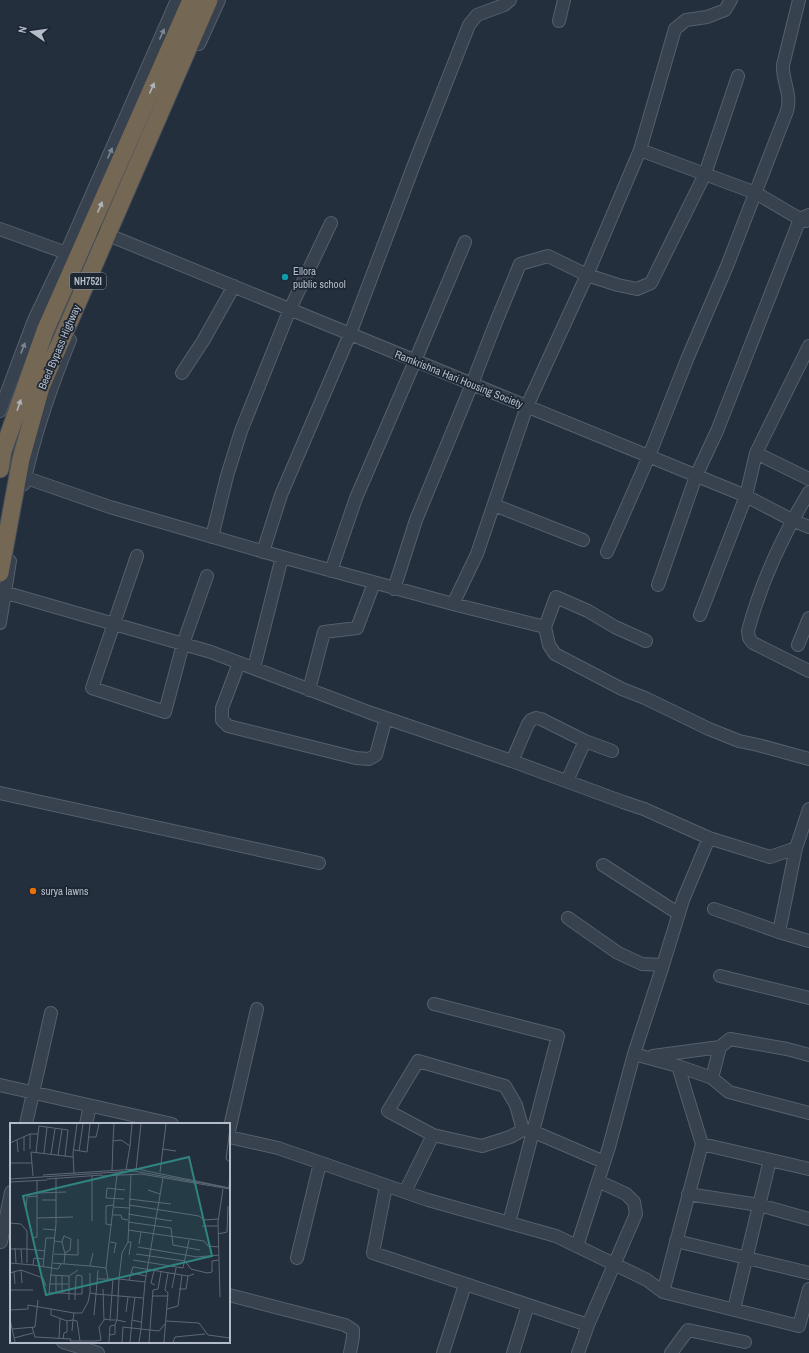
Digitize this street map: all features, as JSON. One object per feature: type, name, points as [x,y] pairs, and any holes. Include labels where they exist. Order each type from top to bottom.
[{"type":"highway","name":"Beed Bypass Highway","points":[[0,469],[5,430],[45,331],[72,255],[91,227],[191,0]]},
{"type":"highway","name":"Beed Bypass Highway","points":[[0,573],[22,477],[21,459],[41,387],[111,236],[209,0]]},
{"type":"street","points":[[0,411],[34,320],[72,255],[177,0]]},
{"type":"street","points":[[111,236],[219,0]]},
{"type":"street","points":[[263,552],[282,495],[350,334],[469,25],[477,15],[504,5],[510,0]]},
{"type":"street","points":[[559,21],[564,0]]},
{"type":"street","points":[[453,604],[477,554],[527,406],[586,276],[640,150],[675,29],[686,20],[707,17],[725,10],[731,0]]},
{"type":"street","points":[[607,552],[649,456],[688,357],[727,266],[789,103],[789,95],[782,71],[799,0]]},
{"type":"street","points":[[394,589],[416,520],[520,264],[548,256],[586,276],[618,285],[637,289],[651,283],[705,174],[738,76]]},
{"type":"street","points":[[640,150],[756,193],[806,219],[717,432],[696,476],[658,585]]},
{"type":"street","points":[[212,537],[241,431],[290,309],[331,223]]},
{"type":"street","name":"Ramkrishna Hari Housing Society","points":[[91,227],[746,496],[792,520],[809,527]]},
{"type":"street","points":[[0,229],[72,255]]},
{"type":"street","points":[[331,571],[356,498],[416,361],[465,242]]},
{"type":"street","points":[[182,373],[203,341],[234,286]]},
{"type":"street","points":[[700,614],[746,496],[756,453],[809,346]]},
{"type":"street","points":[[756,453],[809,479]]},
{"type":"street","points":[[0,623],[2,591],[22,477],[110,507],[263,552],[394,589],[545,627]]},
{"type":"street","points":[[809,492],[792,520],[770,567],[748,631],[748,638],[754,643],[809,671]]},
{"type":"street","points":[[494,505],[583,540]]},
{"type":"street","points":[[137,556],[92,688],[165,712],[183,644],[207,576]]},
{"type":"street","points":[[254,668],[282,557]]},
{"type":"street","points":[[309,690],[324,632],[357,628],[374,583]]},
{"type":"street","points":[[2,591],[211,652],[386,718],[512,761],[644,809],[709,838],[770,857],[796,848]]},
{"type":"street","points":[[646,642],[615,627],[588,611],[556,597],[545,627],[549,645],[555,654],[622,689],[645,698],[709,729],[739,741],[758,744],[809,759]]},
{"type":"street","points":[[798,645],[809,618]]},
{"type":"street","points":[[239,663],[222,708],[222,720],[228,726],[356,758],[369,759],[376,755],[386,718]]},
{"type":"street","points":[[512,761],[528,724],[531,720],[536,718],[585,741],[612,751]]},
{"type":"street","points":[[567,781],[585,741]]},
{"type":"street","points":[[0,793],[318,864]]},
{"type":"street","points":[[779,932],[796,848],[809,809]]},
{"type":"street","points":[[577,1246],[604,1162],[634,1054],[683,900],[709,838]]},
{"type":"street","points":[[603,865],[679,914]]},
{"type":"street","points":[[714,909],[809,941]]},
{"type":"street","points":[[568,918],[618,953],[642,964],[663,964]]},
{"type":"street","points":[[720,976],[809,998]]},
{"type":"street","points":[[434,1004],[558,1036],[527,1131],[509,1223]]},
{"type":"street","points":[[230,1127],[257,1009]]},
{"type":"street","points":[[26,1123],[51,1013]]},
{"type":"street","points":[[648,1057],[720,1047],[730,1039],[787,1049],[809,1055]]},
{"type":"street","points":[[712,1078],[720,1047]]},
{"type":"street","points":[[634,1054],[678,1066],[712,1078],[729,1092],[809,1113]]},
{"type":"street","points":[[527,1131],[516,1105],[505,1086],[418,1061],[388,1111],[433,1135],[482,1146],[527,1131],[604,1162]]},
{"type":"street","points":[[663,1292],[702,1144],[678,1066]]},
{"type":"street","points":[[0,1085],[167,1123]]},
{"type":"street","points":[[86,1123],[90,1106]]},
{"type":"street","points":[[405,1192],[433,1135]]},
{"type":"street","points":[[230,1137],[278,1148],[386,1186],[556,1236],[647,1280],[663,1292],[799,1326],[809,1289]]},
{"type":"street","points":[[702,1144],[809,1169]]},
{"type":"street","points":[[734,1309],[770,1160]]},
{"type":"street","points":[[297,1258],[320,1163]]},
{"type":"street","points":[[578,1353],[588,1325],[636,1214],[634,1202],[626,1194],[598,1181]]},
{"type":"street","points":[[386,1186],[373,1253],[588,1325]]},
{"type":"street","points":[[688,1194],[759,1205],[809,1219]]},
{"type":"street","points":[[10,1197],[0,1242],[10,1244]]},
{"type":"street","points":[[676,1241],[809,1273]]},
{"type":"street","points":[[443,1353],[465,1285]]},
{"type":"street","points":[[230,1295],[346,1325],[353,1330],[354,1337],[350,1353]]},
{"type":"street","points":[[513,1353],[528,1305]]},
{"type":"street","points":[[671,1353],[688,1330],[745,1342]]},
{"type":"street","points":[[66,1343],[98,1353]]},
{"type":"place","name":"Ellora public school","points":[[285,277]]},
{"type":"place","name":"surya lawns","points":[[33,891]]}]
